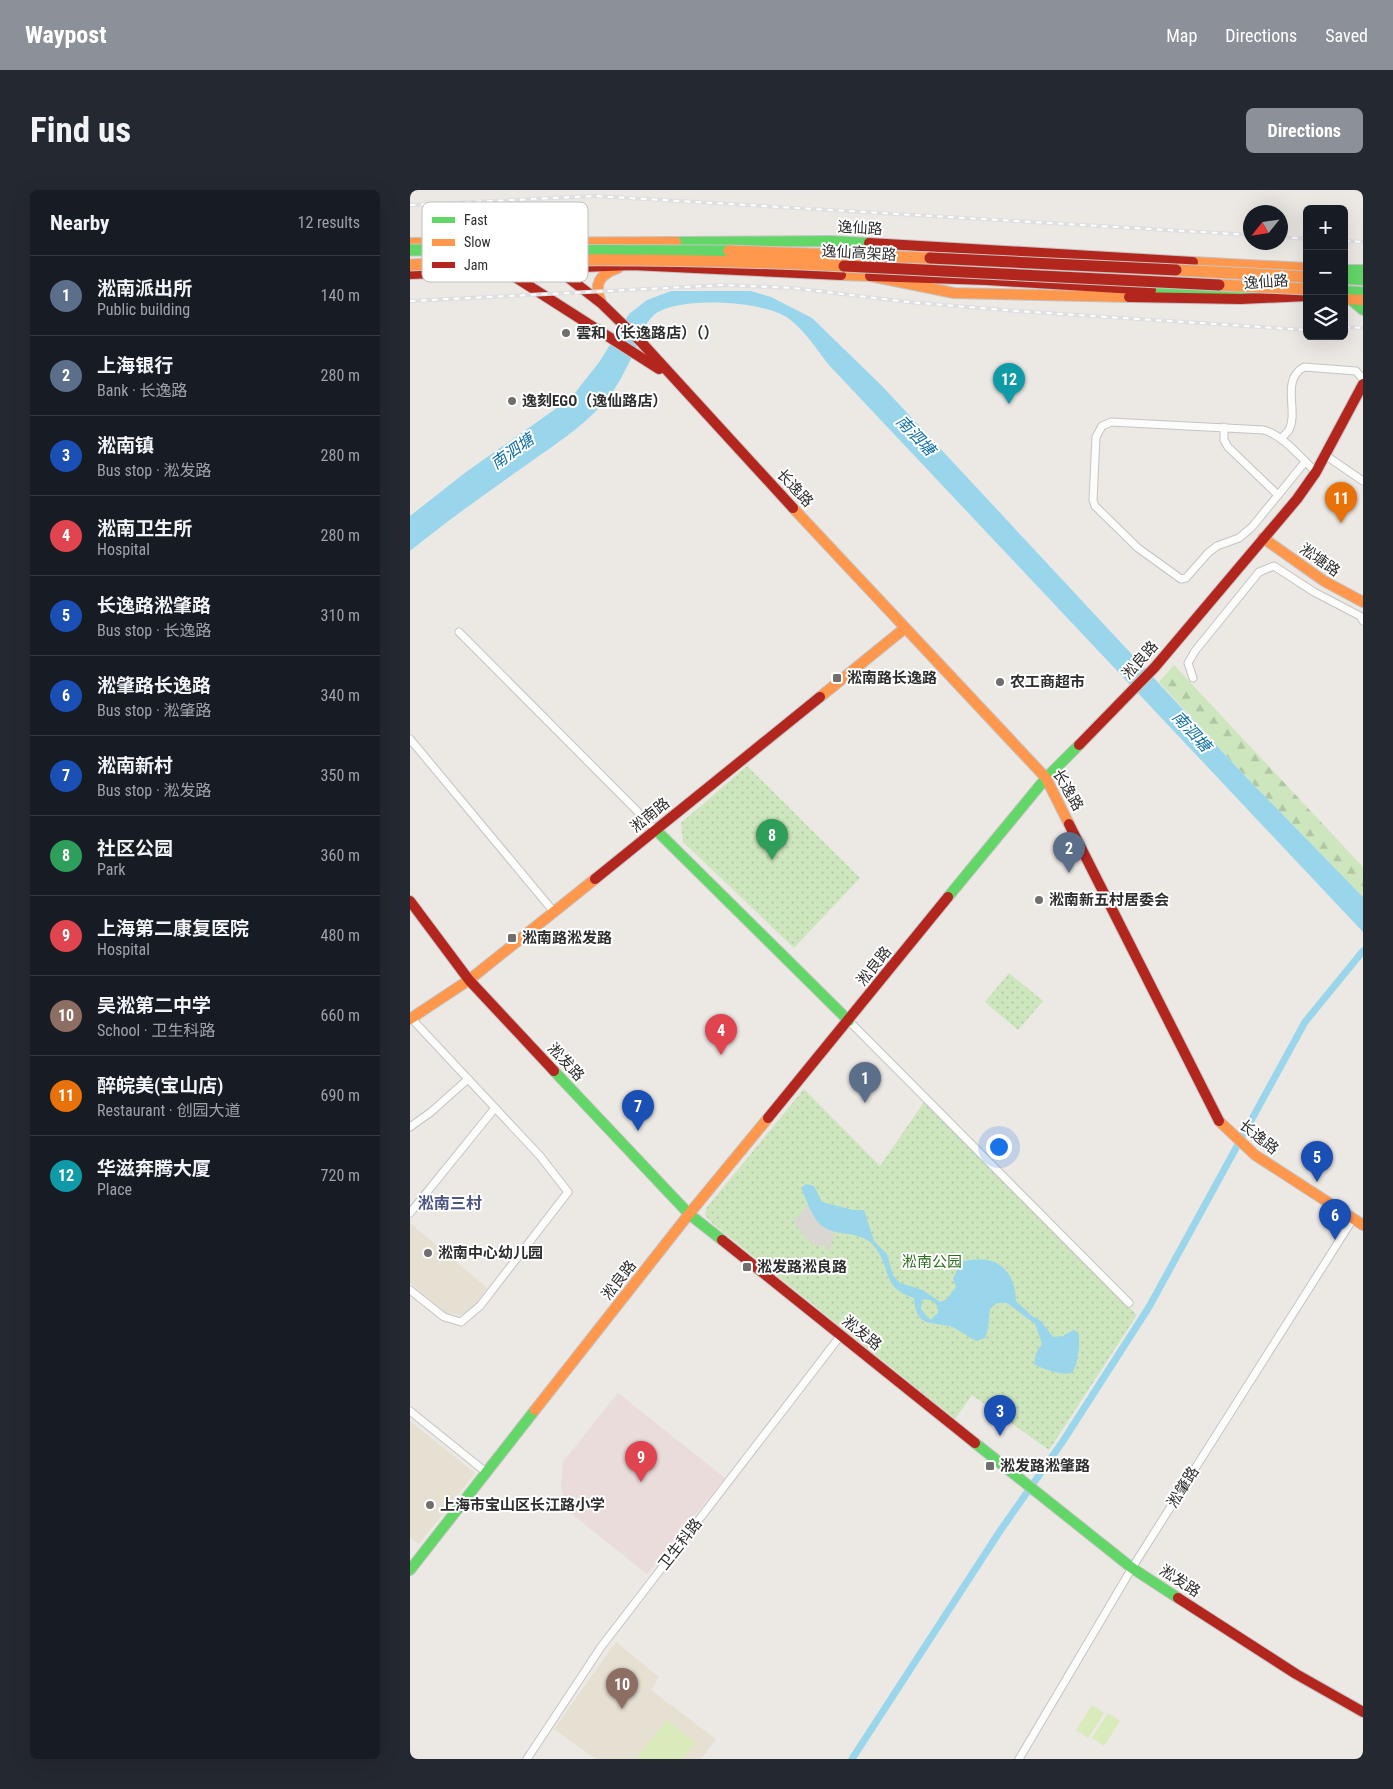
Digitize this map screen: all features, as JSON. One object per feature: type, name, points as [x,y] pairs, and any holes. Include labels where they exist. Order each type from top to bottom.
[{"type":"main road","name":"逸仙路","points":[[588,242],[831,241],[1303,268]]},
{"type":"main road","name":"逸仙高架路","points":[[588,249],[676,249],[900,256],[1303,277]]},
{"type":"main road","name":"逸仙高架路","points":[[588,260],[699,259],[1303,289]]},
{"type":"main road","name":"逸仙路","points":[[588,267],[626,266],[870,276],[954,293],[1241,299],[1303,296]]},
{"type":"main road","points":[[601,303],[596,291],[596,285],[603,273],[626,266]]},
{"type":"main road","name":"逸仙路","points":[[870,276],[937,268],[1303,289]]},
{"type":"main road","points":[[1348,270],[1363,270]]},
{"type":"main road","points":[[870,276],[940,277],[1178,292],[1238,292],[1272,288]]},
{"type":"main road","points":[[1348,279],[1363,280]]},
{"type":"main road","name":"长逸路","points":[[522,282],[553,303],[610,336],[670,376]]},
{"type":"main road","name":"长逸路","points":[[573,282],[601,303],[642,343],[670,376],[1046,778],[1150,981],[1216,1118],[1247,1148],[1358,1222]]},
{"type":"main road","points":[[1348,295],[1363,292]]},
{"type":"main road","points":[[1348,296],[1363,300]]},
{"type":"main road","points":[[1348,297],[1363,310]]},
{"type":"main road","name":"淞良路","points":[[410,1570],[689,1214],[849,1021],[1046,778],[1155,667],[1297,499],[1316,472],[1363,384]]},
{"type":"main road","name":"淞塘路","points":[[1263,538],[1326,584],[1342,594],[1363,602]]},
{"type":"main road","name":"淞南路","points":[[411,1019],[469,980],[905,628]]},
{"type":"main road","points":[[656,830],[849,1021]]},
{"type":"main road","name":"淞发路","points":[[410,901],[469,980],[689,1214],[1132,1568],[1296,1674],[1363,1712]]},
{"type":"street","points":[[1281,439],[1289,429],[1292,380],[1298,370],[1304,367],[1356,371],[1363,379]]},
{"type":"street","points":[[1305,462],[1239,538],[1217,546],[1208,553],[1186,578],[1182,579],[1138,548],[1094,503],[1096,437],[1102,426],[1111,422],[1264,430],[1281,439],[1316,472]]},
{"type":"street","points":[[1224,427],[1224,440],[1228,447],[1278,495]]},
{"type":"street","points":[[1325,454],[1363,481]]},
{"type":"street","points":[[1193,678],[1188,663],[1196,651],[1259,572],[1274,566],[1314,592],[1360,616],[1363,622]]},
{"type":"street","points":[[459,632],[656,830]]},
{"type":"street","points":[[410,738],[554,912]]},
{"type":"street","points":[[410,1290],[444,1317],[461,1322],[480,1306],[568,1192],[540,1156],[411,1019]]},
{"type":"street","points":[[849,1021],[1129,1303]]},
{"type":"street","points":[[410,1127],[431,1112],[468,1079]]},
{"type":"street","points":[[412,1208],[495,1108]]},
{"type":"street","name":"淞肇路","points":[[1019,1759],[1132,1568],[1358,1222]]},
{"type":"street","name":"卫生科路","points":[[527,1759],[601,1647],[841,1335]]},
{"type":"street","points":[[410,1411],[487,1473]]},
{"type":"shaded area","points":[[809,1205],[819,1224],[834,1231],[830,1251],[823,1245],[816,1246],[807,1239],[793,1221]]},
{"type":"shaded area","name":"淞南中心幼儿园","points":[[410,1223],[487,1288],[472,1309],[461,1315],[446,1313],[410,1283]]},
{"type":"shaded area","points":[[618,1393],[725,1478],[647,1574],[568,1511],[561,1487],[563,1462]]},
{"type":"shaded area","name":"上海市宝山区长江路小学","points":[[410,1421],[475,1473],[419,1544],[410,1537]]},
{"type":"shaded area","points":[[616,1642],[659,1677],[651,1690],[716,1739],[701,1759],[596,1759],[554,1729]]},
{"type":"green space","points":[[1174,665],[1363,867],[1363,897],[1247,778],[1159,682]]},
{"type":"green space","points":[[747,766],[860,878],[794,948],[683,842],[681,823]]},
{"type":"green space","points":[[1009,973],[1043,1001],[1018,1030],[985,1002]]},
{"type":"green space","name":"淞南公园","points":[[804,1089],[880,1166],[924,1102],[1137,1315],[1049,1450],[972,1395],[955,1419],[713,1224],[705,1215],[707,1207]]},
{"type":"green space","points":[[1092,1705],[1104,1713],[1088,1738],[1076,1730]]},
{"type":"green space","points":[[1108,1713],[1120,1721],[1104,1746],[1092,1738]]},
{"type":"green space","points":[[667,1720],[696,1743],[683,1759],[640,1759],[637,1757]]},
{"type":"water","name":"南泗塘","points":[[671,291],[751,291],[771,297],[812,318],[882,386],[1247,778],[1363,897],[1363,932],[828,364],[799,328],[788,318],[776,312],[741,304],[699,303],[664,309],[653,316],[645,326],[617,386],[592,415],[566,437],[468,506],[410,551],[410,516],[466,472],[571,398],[600,361],[629,314],[647,300]]},
{"type":"water","points":[[806,1184],[814,1186],[822,1202],[853,1210],[864,1210],[874,1241],[887,1254],[893,1275],[900,1283],[923,1290],[940,1302],[947,1299],[956,1287],[953,1279],[961,1262],[983,1260],[992,1261],[1000,1265],[1007,1271],[1011,1279],[1015,1289],[1016,1301],[1032,1316],[1041,1321],[1053,1337],[1063,1336],[1073,1330],[1078,1332],[1078,1354],[1071,1373],[1057,1373],[1034,1364],[1036,1353],[1042,1344],[1035,1324],[1007,1303],[997,1303],[990,1309],[985,1338],[976,1341],[952,1327],[927,1322],[922,1319],[915,1308],[914,1298],[903,1294],[891,1283],[880,1254],[874,1246],[862,1237],[827,1229],[821,1225],[812,1213],[801,1188]],"holes":[[[922,1300],[933,1301],[938,1307],[938,1313],[930,1320],[921,1309]]]},
{"type":"waterway","points":[[852,1759],[1000,1531],[1063,1441],[1149,1307],[1305,1022],[1363,951]]},
{"type":"railway","points":[[472,202],[595,196],[1243,235]]},
{"type":"railway","points":[[410,205],[422,204]]},
{"type":"railway","points":[[1288,238],[1303,239]]},
{"type":"railway","points":[[1348,241],[1363,242]]},
{"type":"railway","points":[[410,301],[725,285],[793,288],[908,302],[1016,311],[1303,330]]},
{"type":"railway","points":[[1348,327],[1363,328]]},
{"type":"traffic: fast","points":[[676,242],[831,241],[869,243]]},
{"type":"traffic: fast","points":[[410,250],[422,250]]},
{"type":"traffic: fast","points":[[588,251],[729,251]]},
{"type":"traffic: fast","points":[[1348,270],[1363,270]]},
{"type":"traffic: fast","points":[[1348,279],[1363,280]]},
{"type":"traffic: fast","points":[[1151,290],[1219,292],[1256,290]]},
{"type":"traffic: fast","points":[[1348,291],[1363,292]]},
{"type":"traffic: fast","points":[[1350,299],[1363,310]]},
{"type":"traffic: fast","points":[[948,897],[1046,778],[1079,745]]},
{"type":"traffic: fast","points":[[656,830],[849,1021]]},
{"type":"traffic: fast","points":[[554,1071],[689,1214],[722,1240]]},
{"type":"traffic: fast","points":[[410,1570],[535,1410]]},
{"type":"traffic: fast","points":[[975,1443],[1132,1568],[1178,1598]]},
{"type":"traffic: slow","points":[[588,242],[676,242]]},
{"type":"traffic: slow","points":[[410,243],[422,243]]},
{"type":"traffic: slow","points":[[729,251],[930,258]]},
{"type":"traffic: slow","points":[[588,260],[844,266]]},
{"type":"traffic: slow","points":[[1193,262],[1303,268]]},
{"type":"traffic: slow","points":[[410,265],[422,264]]},
{"type":"traffic: slow","points":[[601,302],[598,290],[600,280],[607,273],[618,268]]},
{"type":"traffic: slow","points":[[1176,270],[1303,277]]},
{"type":"traffic: slow","points":[[841,275],[870,276],[954,293],[1129,297]]},
{"type":"traffic: slow","points":[[1219,285],[1303,289]]},
{"type":"traffic: slow","points":[[1348,299],[1363,300]]},
{"type":"traffic: slow","points":[[793,508],[1046,778],[1069,824]]},
{"type":"traffic: slow","points":[[1263,538],[1324,581],[1363,602]]},
{"type":"traffic: slow","points":[[820,697],[905,628]]},
{"type":"traffic: slow","points":[[410,1019],[469,980],[595,879]]},
{"type":"traffic: slow","points":[[535,1410],[689,1214],[768,1118]]},
{"type":"traffic: slow","points":[[1219,1121],[1255,1155],[1363,1225]]},
{"type":"traffic: jam","points":[[869,243],[1193,262]]},
{"type":"traffic: jam","points":[[930,258],[1176,270]]},
{"type":"traffic: jam","points":[[588,267],[632,265],[841,275]]},
{"type":"traffic: jam","points":[[844,266],[1219,285]]},
{"type":"traffic: jam","points":[[410,274],[422,274]]},
{"type":"traffic: jam","points":[[870,276],[987,280],[1151,290]]},
{"type":"traffic: jam","points":[[523,282],[659,369]]},
{"type":"traffic: jam","points":[[574,282],[601,303],[642,343],[793,508]]},
{"type":"traffic: jam","points":[[1129,297],[1241,299],[1303,296]]},
{"type":"traffic: jam","points":[[1079,745],[1155,667],[1297,499],[1316,472],[1363,384]]},
{"type":"traffic: jam","points":[[595,879],[820,697]]},
{"type":"traffic: jam","points":[[1069,824],[1219,1121]]},
{"type":"traffic: jam","points":[[768,1118],[948,897]]},
{"type":"traffic: jam","points":[[410,901],[469,980],[554,1071]]},
{"type":"traffic: jam","points":[[722,1240],[975,1443]]},
{"type":"traffic: jam","points":[[1178,1598],[1296,1674],[1363,1712]]},
{"type":"place","name":"雲和（长逸路店）（）","points":[[566,333]]},
{"type":"place","name":"逸刻EGO（逸仙路店）","points":[[512,401]]},
{"type":"place","name":"华滋奔腾大厦","points":[[1009,404]]},
{"type":"place","name":"醉皖美(宝山店)","points":[[1341,523]]},
{"type":"place","name":"淞南路长逸路","points":[[837,678]]},
{"type":"place","name":"农工商超市","points":[[1000,682]]},
{"type":"place","name":"社区公园","points":[[772,860]]},
{"type":"place","name":"上海银行","points":[[1069,873]]},
{"type":"place","name":"淞南新五村居委会","points":[[1039,900]]},
{"type":"place","name":"淞南路淞发路","points":[[512,938]]},
{"type":"place","name":"淞南卫生所","points":[[721,1055]]},
{"type":"place","name":"淞南派出所","points":[[865,1103]]},
{"type":"place","name":"淞南新村","points":[[638,1131]]},
{"type":"place","name":"长逸路淞肇路","points":[[1317,1182]]},
{"type":"place","name":"淞肇路长逸路","points":[[1335,1240]]},
{"type":"place","name":"淞南中心幼儿园","points":[[428,1253]]},
{"type":"place","name":"淞发路淞良路","points":[[747,1267]]},
{"type":"place","name":"淞南镇","points":[[1000,1436]]},
{"type":"place","name":"淞发路淞肇路","points":[[990,1466]]},
{"type":"place","name":"上海第二康复医院","points":[[641,1482]]},
{"type":"place","name":"上海市宝山区长江路小学","points":[[430,1505]]},
{"type":"place","name":"吴淞第二中学","points":[[622,1709]]},
{"type":"district","name":"淞南三村","points":[[450,1203]]}]
